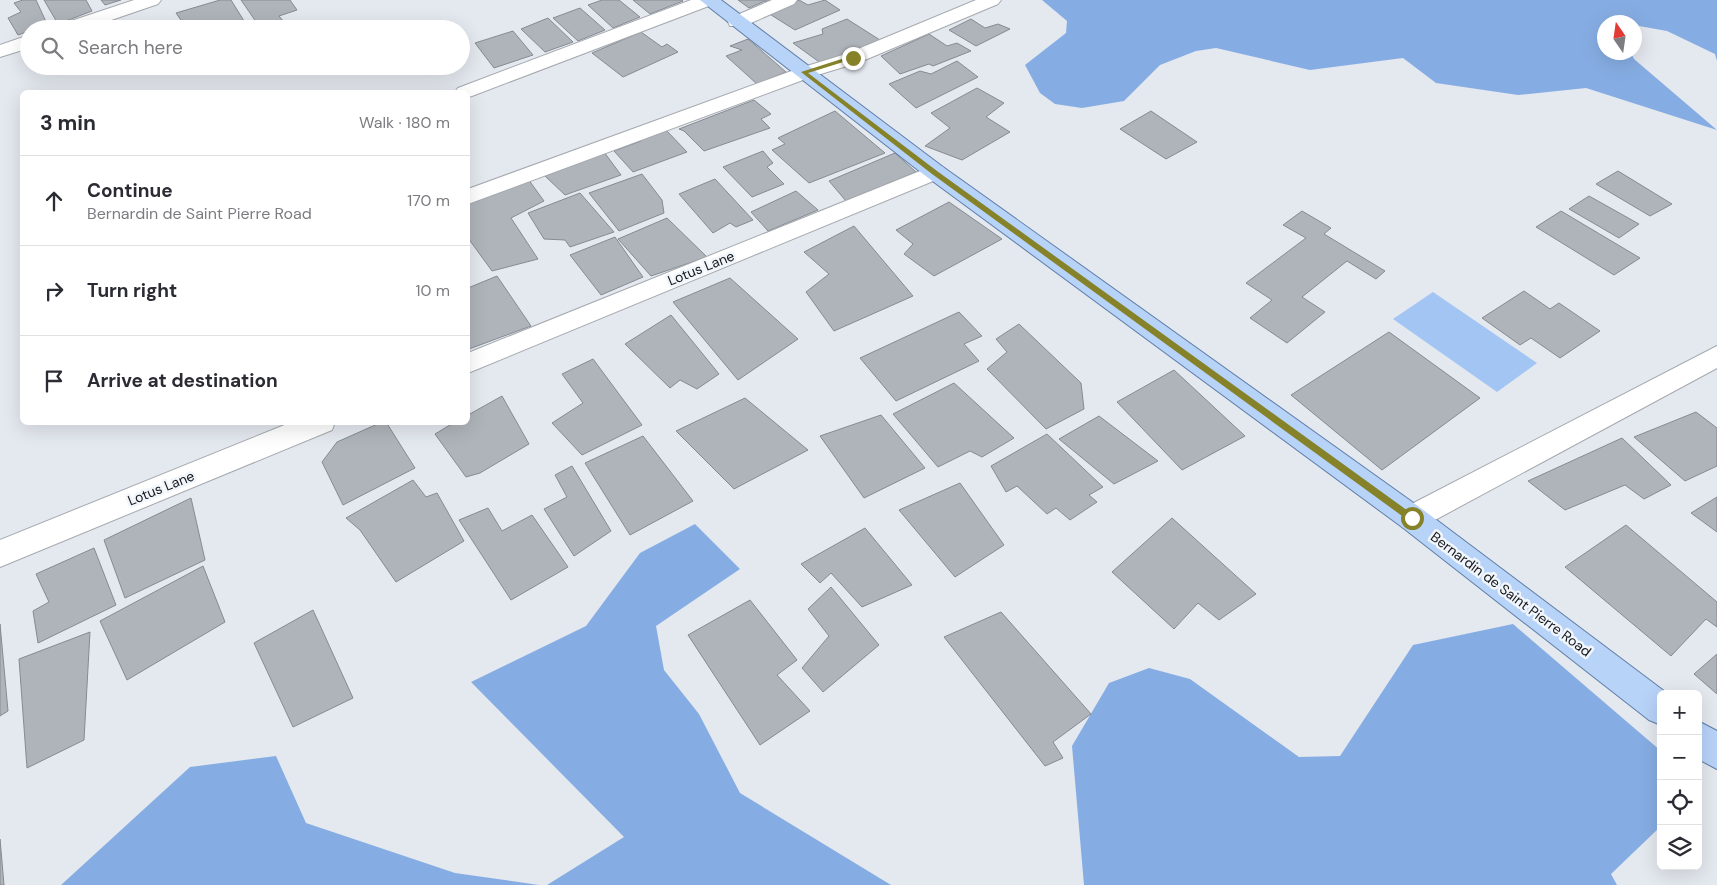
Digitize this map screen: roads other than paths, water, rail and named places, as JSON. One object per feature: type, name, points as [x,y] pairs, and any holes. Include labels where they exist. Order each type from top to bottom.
[{"type":"main road","name":"Bernardin de Saint Pierre Road","points":[[708,0],[935,172],[1412,518],[1657,706]]},
{"type":"main road","points":[[1702,741],[1717,752]]},
{"type":"street","points":[[93,20],[152,0]]},
{"type":"street","points":[[470,90],[708,0]]},
{"type":"street","points":[[738,22],[788,0]]},
{"type":"street","points":[[470,196],[804,72],[853,58],[992,0]]},
{"type":"street","points":[[0,51],[20,44]]},
{"type":"street","name":"Lotus Lane","points":[[470,362],[935,172]]},
{"type":"street","points":[[1412,518],[1717,356]]},
{"type":"street","name":"Lotus Lane","points":[[0,554],[315,425]]}]
